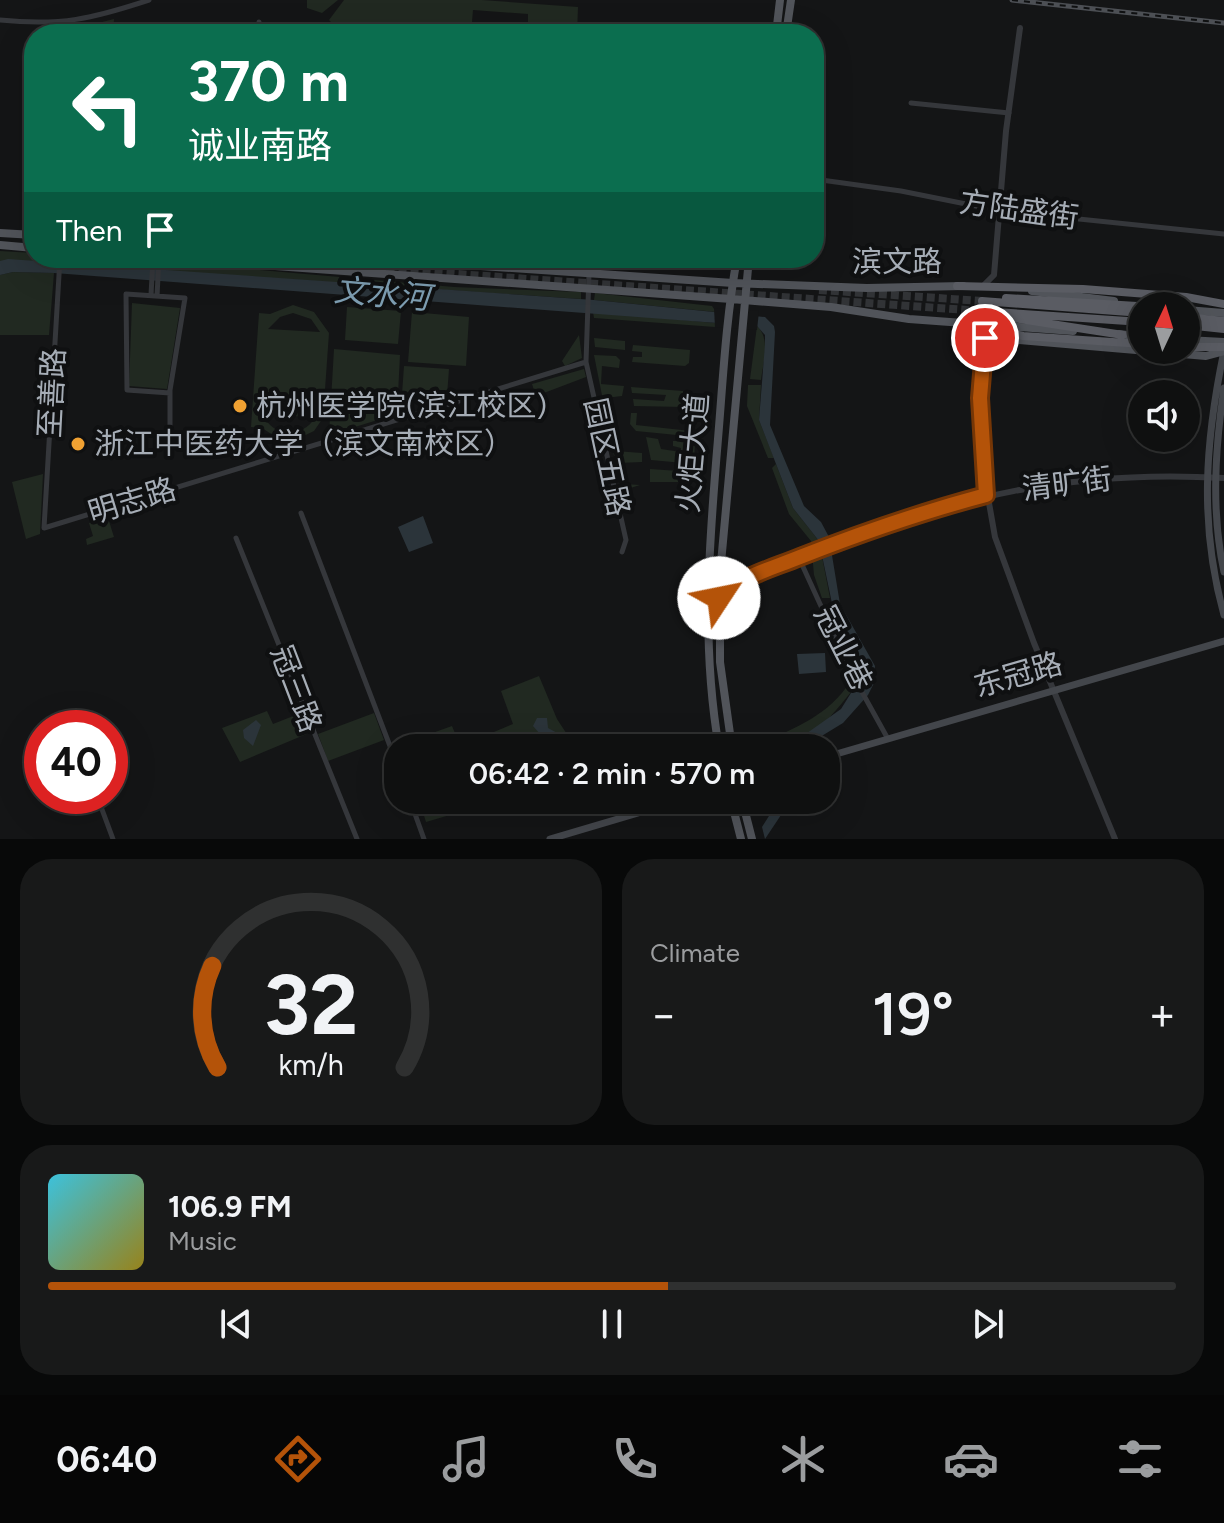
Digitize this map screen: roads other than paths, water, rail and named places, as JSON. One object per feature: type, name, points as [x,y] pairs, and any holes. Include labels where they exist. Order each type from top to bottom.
[{"type":"highway","points":[[957,286],[1083,289],[1186,297],[1224,304]]},
{"type":"highway","points":[[1128,307],[1025,298],[982,301],[1128,320]]},
{"type":"highway","points":[[1123,335],[1086,326],[1009,320],[981,311],[1082,314],[1128,309]]},
{"type":"highway","points":[[1200,318],[1224,321]]},
{"type":"highway","points":[[974,325],[1023,336],[1128,343]]},
{"type":"highway","points":[[1200,326],[1224,329]]},
{"type":"highway","points":[[1200,347],[1224,348]]},
{"type":"main road","points":[[777,24],[780,0]]},
{"type":"main road","points":[[787,24],[791,0]]},
{"type":"main road","points":[[0,233],[24,234]]},
{"type":"main road","points":[[0,245],[24,247]]},
{"type":"main road","name":"滨文路","points":[[255,268],[731,299],[743,305],[1128,336]]},
{"type":"main road","name":"滨文路","points":[[528,268],[733,283],[867,288],[957,286],[1071,294],[1128,305]]},
{"type":"main road","name":"火炬大道","points":[[717,734],[707,648],[710,526],[735,268]]},
{"type":"main road","name":"火炬大道","points":[[730,734],[720,662],[719,598],[748,268]]},
{"type":"main road","points":[[1200,311],[1224,313]]},
{"type":"main road","points":[[974,325],[989,337],[1206,356],[1224,348]]},
{"type":"main road","points":[[1200,343],[1224,348]]},
{"type":"main road","points":[[1224,348],[1212,410],[1206,477],[1206,522],[1224,615]]},
{"type":"main road","points":[[1224,388],[1217,525],[1224,572]]},
{"type":"main road","points":[[710,526],[718,524],[723,528]]},
{"type":"main road","name":"东冠路","points":[[840,753],[1224,641]]},
{"type":"main road","points":[[550,839],[635,814]]},
{"type":"main road","points":[[735,814],[741,839]]},
{"type":"main road","points":[[746,814],[751,836]]},
{"type":"street","points":[[117,10],[120,0]]},
{"type":"street","points":[[56,24],[90,19],[149,0]]},
{"type":"street","points":[[0,20],[39,24]]},
{"type":"street","points":[[983,286],[994,275],[1020,28]]},
{"type":"street","points":[[911,103],[1009,113]]},
{"type":"street","name":"方陆盛街","points":[[824,180],[901,191],[1001,211],[1224,234]]},
{"type":"street","name":"至善路","points":[[44,528],[59,268]]},
{"type":"street","points":[[154,293],[157,268]]},
{"type":"street","name":"园区五路","points":[[589,273],[586,362],[626,540],[622,552]]},
{"type":"street","points":[[994,275],[1005,286]]},
{"type":"street","points":[[170,393],[127,390],[126,294],[154,293],[185,298],[170,393],[170,427]]},
{"type":"street","points":[[989,337],[980,398],[986,495],[1004,565],[1115,839]]},
{"type":"street","name":"明志路","points":[[44,528],[586,362]]},
{"type":"street","name":"清旷街","points":[[719,598],[734,583],[835,544],[986,495],[1102,478],[1220,478]]},
{"type":"street","points":[[301,513],[385,734]]},
{"type":"street","name":"冠三路","points":[[236,538],[357,839]]},
{"type":"street","name":"冠业巷","points":[[799,558],[852,674],[888,739]]},
{"type":"street","points":[[720,574],[734,583]]},
{"type":"street","points":[[104,814],[113,839]]},
{"type":"street","points":[[415,814],[424,839]]},
{"type":"water","name":"文水河","points":[[8,259],[24,260],[24,268],[137,268],[594,300],[765,317],[774,326],[775,332],[770,425],[804,506],[821,522],[829,537],[840,604],[875,666],[874,683],[868,695],[843,723],[825,734],[806,734],[841,709],[864,672],[834,613],[819,541],[793,508],[759,420],[765,335],[757,326],[54,273],[13,272],[0,275],[0,261]]},
{"type":"water","points":[[423,516],[433,543],[409,552],[398,527]]},
{"type":"water","points":[[825,653],[826,672],[799,674],[797,654]]},
{"type":"water","points":[[537,718],[547,718],[548,728],[559,734],[540,734],[533,726]]},
{"type":"water","points":[[256,720],[261,725],[253,746],[244,738],[243,730]]},
{"type":"water","points":[[770,814],[782,814],[765,839],[762,827]]},
{"type":"tunnel","points":[[373,268],[981,311]]},
{"type":"tunnel","points":[[819,290],[982,301]]},
{"type":"railway","points":[[1012,0],[1224,23]]},
{"type":"place","name":"杭州医学院(滨江校区)","points":[[240,406]]},
{"type":"place","name":"浙江中医药大学（滨文南校区）","points":[[78,444]]}]
